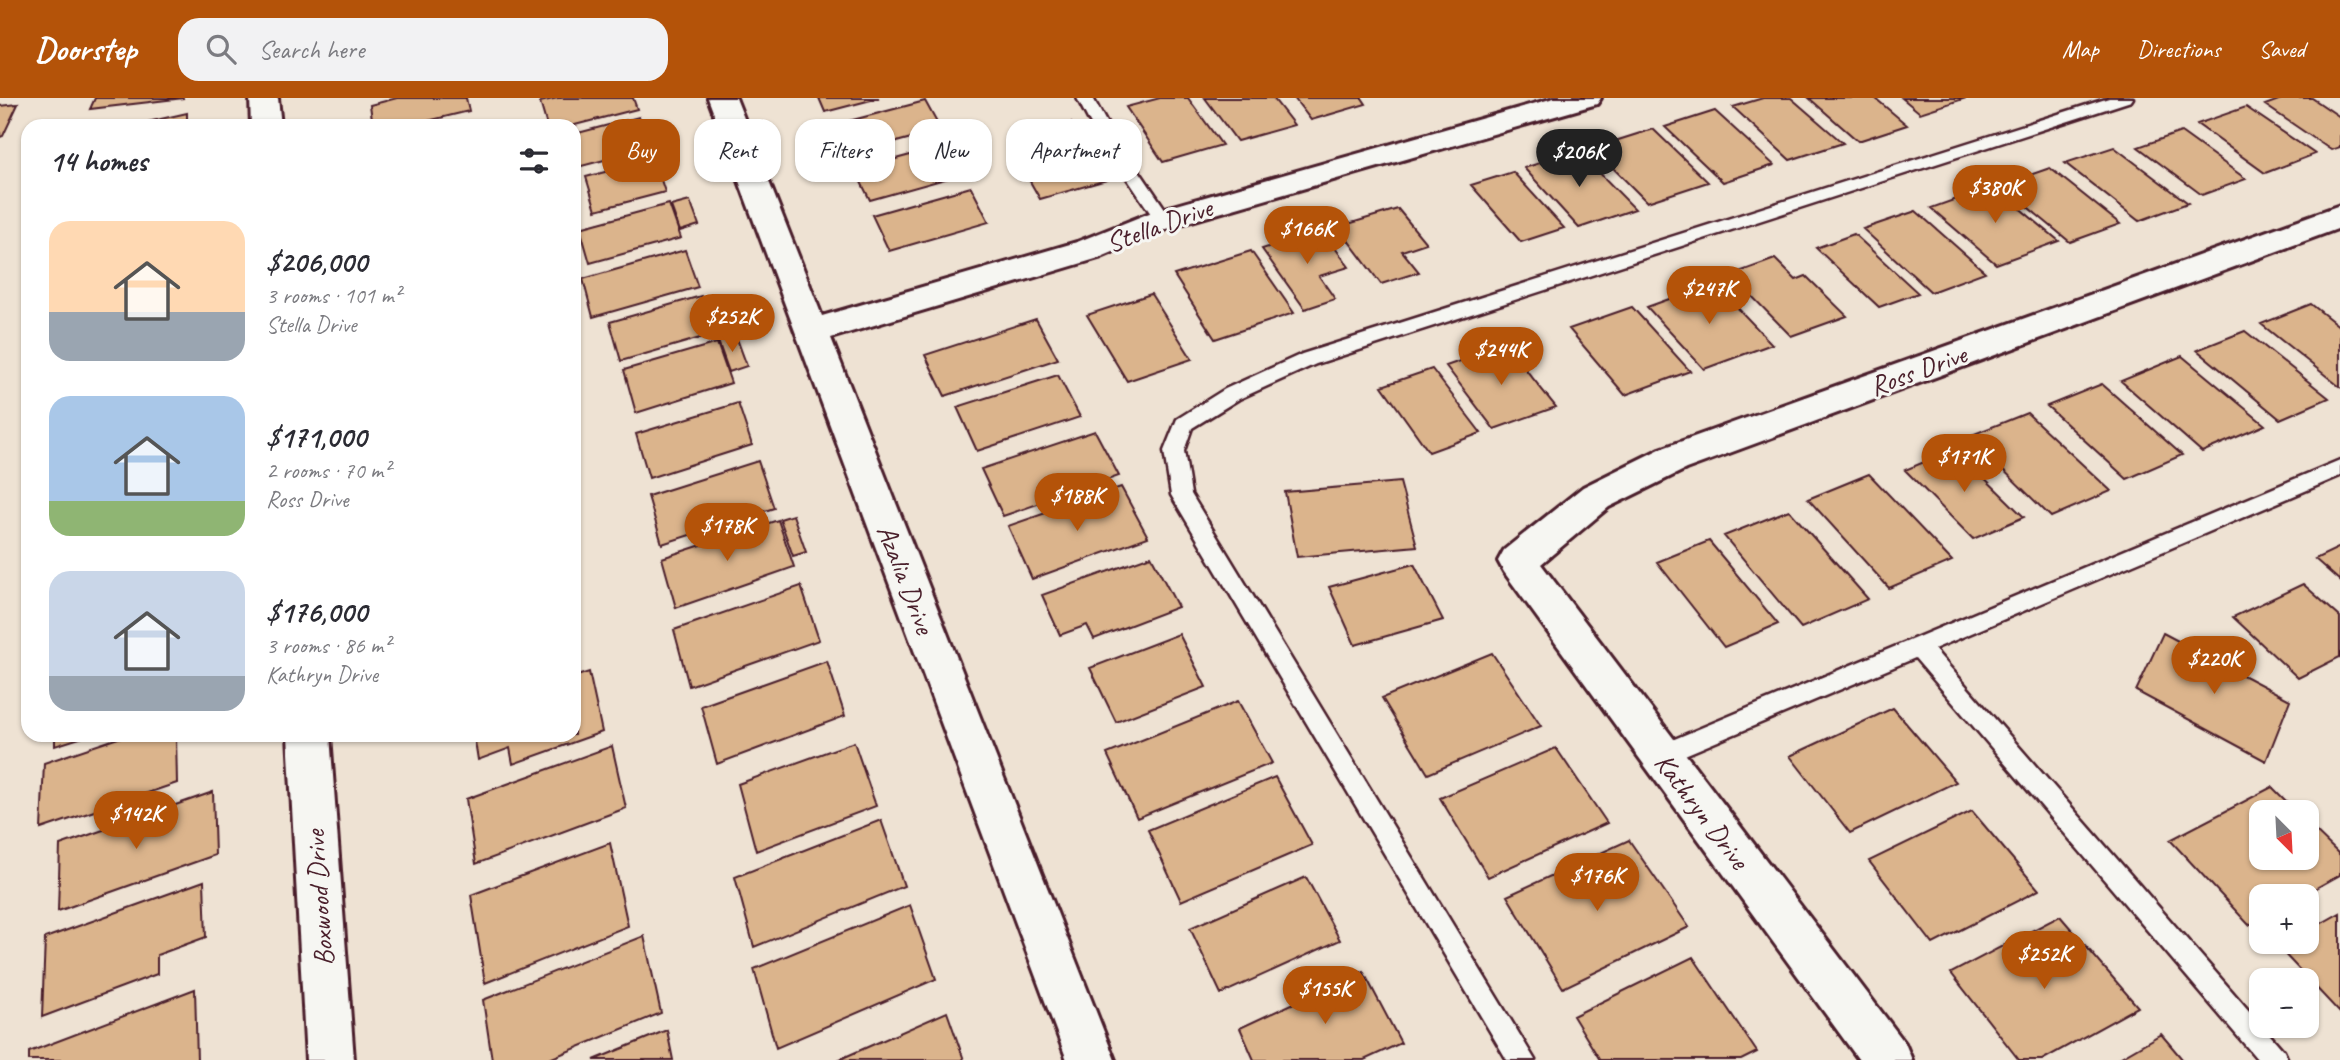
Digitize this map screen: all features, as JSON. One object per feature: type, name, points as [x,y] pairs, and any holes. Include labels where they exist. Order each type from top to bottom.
[{"type":"street","points":[[264,98],[266,119]]},
{"type":"street","name":"Azalia Drive","points":[[722,98],[1091,1060]]},
{"type":"street","name":"Stella Drive","points":[[811,331],[1088,250],[1163,219],[1587,98]]},
{"type":"street","name":"Ross Drive","points":[[1517,561],[1596,497],[1673,459],[2340,216]]},
{"type":"street","name":"Kathryn Drive","points":[[1517,561],[1888,1060]]},
{"type":"street","name":"Boxwood Drive","points":[[309,742],[330,1060]]},
{"type":"lane","points":[[1085,98],[1098,123],[1163,219]]},
{"type":"lane","points":[[1522,1060],[1181,495],[1174,451],[1184,424],[1232,394],[1309,359],[2124,98]]},
{"type":"lane","points":[[1661,755],[2340,468]]},
{"type":"lane","points":[[1918,646],[2275,1060]]},
{"type":"building","points":[[95,98],[184,98],[90,109]]},
{"type":"building","points":[[397,98],[466,98],[469,111],[436,119],[372,119],[370,105]]},
{"type":"building","points":[[558,98],[633,98],[637,109],[581,123],[581,119],[545,119],[540,102]]},
{"type":"building","points":[[819,98],[879,98],[825,112]]},
{"type":"building","points":[[1160,98],[1188,98],[1222,145],[1163,162],[1142,131],[1142,119],[1134,119],[1126,107]]},
{"type":"building","points":[[1205,98],[1273,98],[1294,125],[1237,141]]},
{"type":"building","points":[[1294,98],[1362,98],[1366,104],[1311,120]]},
{"type":"building","points":[[1763,98],[1791,98],[1843,143],[1790,160],[1733,107]]},
{"type":"building","points":[[1809,98],[1875,98],[1907,125],[1858,141]]},
{"type":"building","points":[[1902,98],[1966,98],[1920,113]]},
{"type":"building","points":[[2284,98],[2312,98],[2340,117],[2340,147],[2331,150],[2265,105]]},
{"type":"building","points":[[925,101],[935,119],[909,119],[909,139],[895,142],[895,119],[857,119]]},
{"type":"building","points":[[18,104],[3,136],[0,137],[0,106]]},
{"type":"building","points":[[2246,107],[2315,154],[2265,173],[2197,124]]},
{"type":"building","points":[[1715,111],[1774,165],[1723,182],[1665,127]]},
{"type":"building","points":[[187,113],[187,119],[161,119]]},
{"type":"building","points":[[602,127],[602,161],[581,166],[581,132]]},
{"type":"building","points":[[1653,129],[1708,182],[1647,202],[1593,148]]},
{"type":"building","points":[[2181,132],[2246,179],[2202,195],[2138,147]]},
{"type":"building","points":[[2114,147],[2188,203],[2139,221],[2065,163]]},
{"type":"building","points":[[1578,151],[1635,209],[1579,228],[1524,168]]},
{"type":"building","points":[[909,155],[909,182],[934,182],[870,200],[861,182],[895,182],[895,159]]},
{"type":"building","points":[[2050,168],[2120,224],[2070,242],[2001,185]]},
{"type":"building","points":[[1513,172],[1564,228],[1521,242],[1471,185]]},
{"type":"building","points":[[602,173],[602,182],[662,182],[665,192],[596,210],[586,177]]},
{"type":"building","points":[[1030,182],[1100,182],[1040,199]]},
{"type":"building","points":[[1993,186],[2059,241],[1996,264],[1931,208]]},
{"type":"building","points":[[971,187],[989,222],[889,251],[872,215]]},
{"type":"building","points":[[690,201],[699,225],[680,231],[671,206]]},
{"type":"building","points":[[669,204],[681,238],[590,263],[581,228]]},
{"type":"building","points":[[1398,209],[1426,243],[1402,251],[1419,272],[1381,284],[1338,227]]},
{"type":"building","points":[[1916,211],[1985,272],[1931,292],[1863,229]]},
{"type":"building","points":[[1322,230],[1349,267],[1319,276],[1335,299],[1305,309],[1262,249]]},
{"type":"building","points":[[1854,234],[1918,293],[1879,307],[1816,248]]},
{"type":"building","points":[[685,250],[698,287],[593,317],[583,279]]},
{"type":"building","points":[[1251,251],[1294,313],[1215,339],[1174,275]]},
{"type":"building","points":[[1775,259],[1796,280],[1806,276],[1847,316],[1791,336],[1731,275]]},
{"type":"building","points":[[1714,283],[1772,344],[1704,369],[1647,307]]},
{"type":"building","points":[[1151,294],[1192,359],[1127,381],[1087,315]]},
{"type":"building","points":[[701,296],[714,334],[621,361],[610,322]]},
{"type":"building","points":[[2311,304],[2340,327],[2340,387],[2261,324]]},
{"type":"building","points":[[1632,307],[1690,371],[1625,395],[1569,329]]},
{"type":"building","points":[[1036,319],[1058,359],[945,396],[925,355]]},
{"type":"building","points":[[2245,331],[2329,398],[2280,419],[2197,350]]},
{"type":"building","points":[[736,336],[747,366],[729,372],[718,341]]},
{"type":"building","points":[[717,343],[731,383],[636,413],[624,370]]},
{"type":"building","points":[[1506,345],[1556,407],[1494,429],[1446,366]]},
{"type":"building","points":[[2182,356],[2265,425],[2202,452],[2121,381]]},
{"type":"building","points":[[1432,369],[1481,433],[1429,452],[1382,386]]},
{"type":"building","points":[[1058,375],[1080,417],[977,451],[957,407]]},
{"type":"building","points":[[2102,384],[2182,455],[2127,479],[2047,406]]},
{"type":"building","points":[[738,403],[752,445],[649,478],[636,434]]},
{"type":"building","points":[[2027,413],[2111,491],[2051,517],[1969,436]]},
{"type":"building","points":[[1095,431],[1119,476],[1003,516],[981,469]]},
{"type":"building","points":[[1955,449],[2024,517],[1973,539],[1905,470]]},
{"type":"building","points":[[758,461],[774,508],[662,544],[648,496]]},
{"type":"building","points":[[1869,474],[1952,561],[1889,588],[1808,499]]},
{"type":"building","points":[[1400,482],[1417,546],[1297,557],[1285,492]]},
{"type":"building","points":[[1121,487],[1148,537],[1032,579],[1008,526]]},
{"type":"building","points":[[1789,510],[1868,599],[1801,628],[1724,536]]},
{"type":"building","points":[[793,515],[806,552],[793,556],[780,519]]},
{"type":"building","points":[[778,520],[794,567],[676,608],[662,558]]},
{"type":"building","points":[[1709,541],[1778,624],[1724,647],[1657,562]]},
{"type":"building","points":[[2340,547],[2340,581],[2315,559]]},
{"type":"building","points":[[1151,556],[1178,607],[1094,639],[1087,625],[1060,635],[1042,595]]},
{"type":"building","points":[[1414,564],[1443,620],[1355,645],[1329,587]]},
{"type":"building","points":[[2303,584],[2340,617],[2340,657],[2298,678],[2233,617]]},
{"type":"building","points":[[801,586],[819,640],[689,686],[674,630]]},
{"type":"building","points":[[2163,633],[2290,700],[2266,761],[2136,691]]},
{"type":"building","points":[[1179,634],[1206,687],[1116,722],[1090,668]]},
{"type":"building","points":[[1492,653],[1541,726],[1428,774],[1382,698]]},
{"type":"building","points":[[827,661],[845,716],[717,764],[701,706]]},
{"type":"building","points":[[589,672],[602,732],[581,740],[581,675]]},
{"type":"building","points":[[1238,701],[1272,763],[1137,818],[1107,754]]},
{"type":"building","points":[[1893,708],[1956,782],[1850,833],[1790,756]]},
{"type":"building","points":[[106,742],[176,742],[177,783],[41,829],[44,763]]},
{"type":"building","points":[[475,742],[574,742],[513,764],[510,748],[478,760]]},
{"type":"building","points":[[854,742],[876,806],[756,851],[738,784]]},
{"type":"building","points":[[612,746],[626,808],[476,864],[466,799]]},
{"type":"building","points":[[1556,748],[1607,823],[1488,877],[1440,798]]},
{"type":"building","points":[[1275,777],[1312,845],[1181,901],[1148,830]]},
{"type":"building","points":[[2272,787],[2285,800],[2249,800],[2249,870],[2319,870],[2319,835],[2340,855],[2340,875],[2319,887],[2319,884],[2249,884],[2249,925],[2170,840]]},
{"type":"building","points":[[213,792],[215,855],[58,911],[60,845]]},
{"type":"building","points":[[1972,811],[2039,890],[1933,944],[1869,861]]},
{"type":"building","points":[[881,820],[904,886],[754,947],[735,877]]},
{"type":"building","points":[[1629,840],[1689,927],[1563,988],[1507,896]]},
{"type":"building","points":[[610,843],[628,926],[485,983],[471,895]]},
{"type":"building","points":[[1306,877],[1340,940],[1221,994],[1190,928]]},
{"type":"building","points":[[204,881],[206,937],[157,955],[157,974],[42,1017],[45,938]]},
{"type":"building","points":[[910,905],[936,979],[776,1048],[754,969]]},
{"type":"building","points":[[2340,913],[2340,1013],[2319,991],[2319,968],[2298,968],[2285,954],[2319,954],[2319,925]]},
{"type":"building","points":[[2060,916],[2138,1007],[2042,1060],[2019,1060],[1951,973]]},
{"type":"building","points":[[644,936],[661,1013],[547,1060],[492,1060],[483,1000]]},
{"type":"building","points":[[1693,957],[1757,1052],[1741,1060],[1600,1060],[1573,1016]]},
{"type":"building","points":[[1363,971],[1401,1043],[1364,1060],[1254,1060],[1240,1028]]},
{"type":"building","points":[[195,989],[197,1060],[29,1060],[29,1052]]},
{"type":"building","points":[[947,1012],[964,1060],[838,1060]]},
{"type":"building","points":[[667,1030],[673,1060],[594,1060]]},
{"type":"building","points":[[2161,1034],[2183,1060],[2116,1060]]}]
